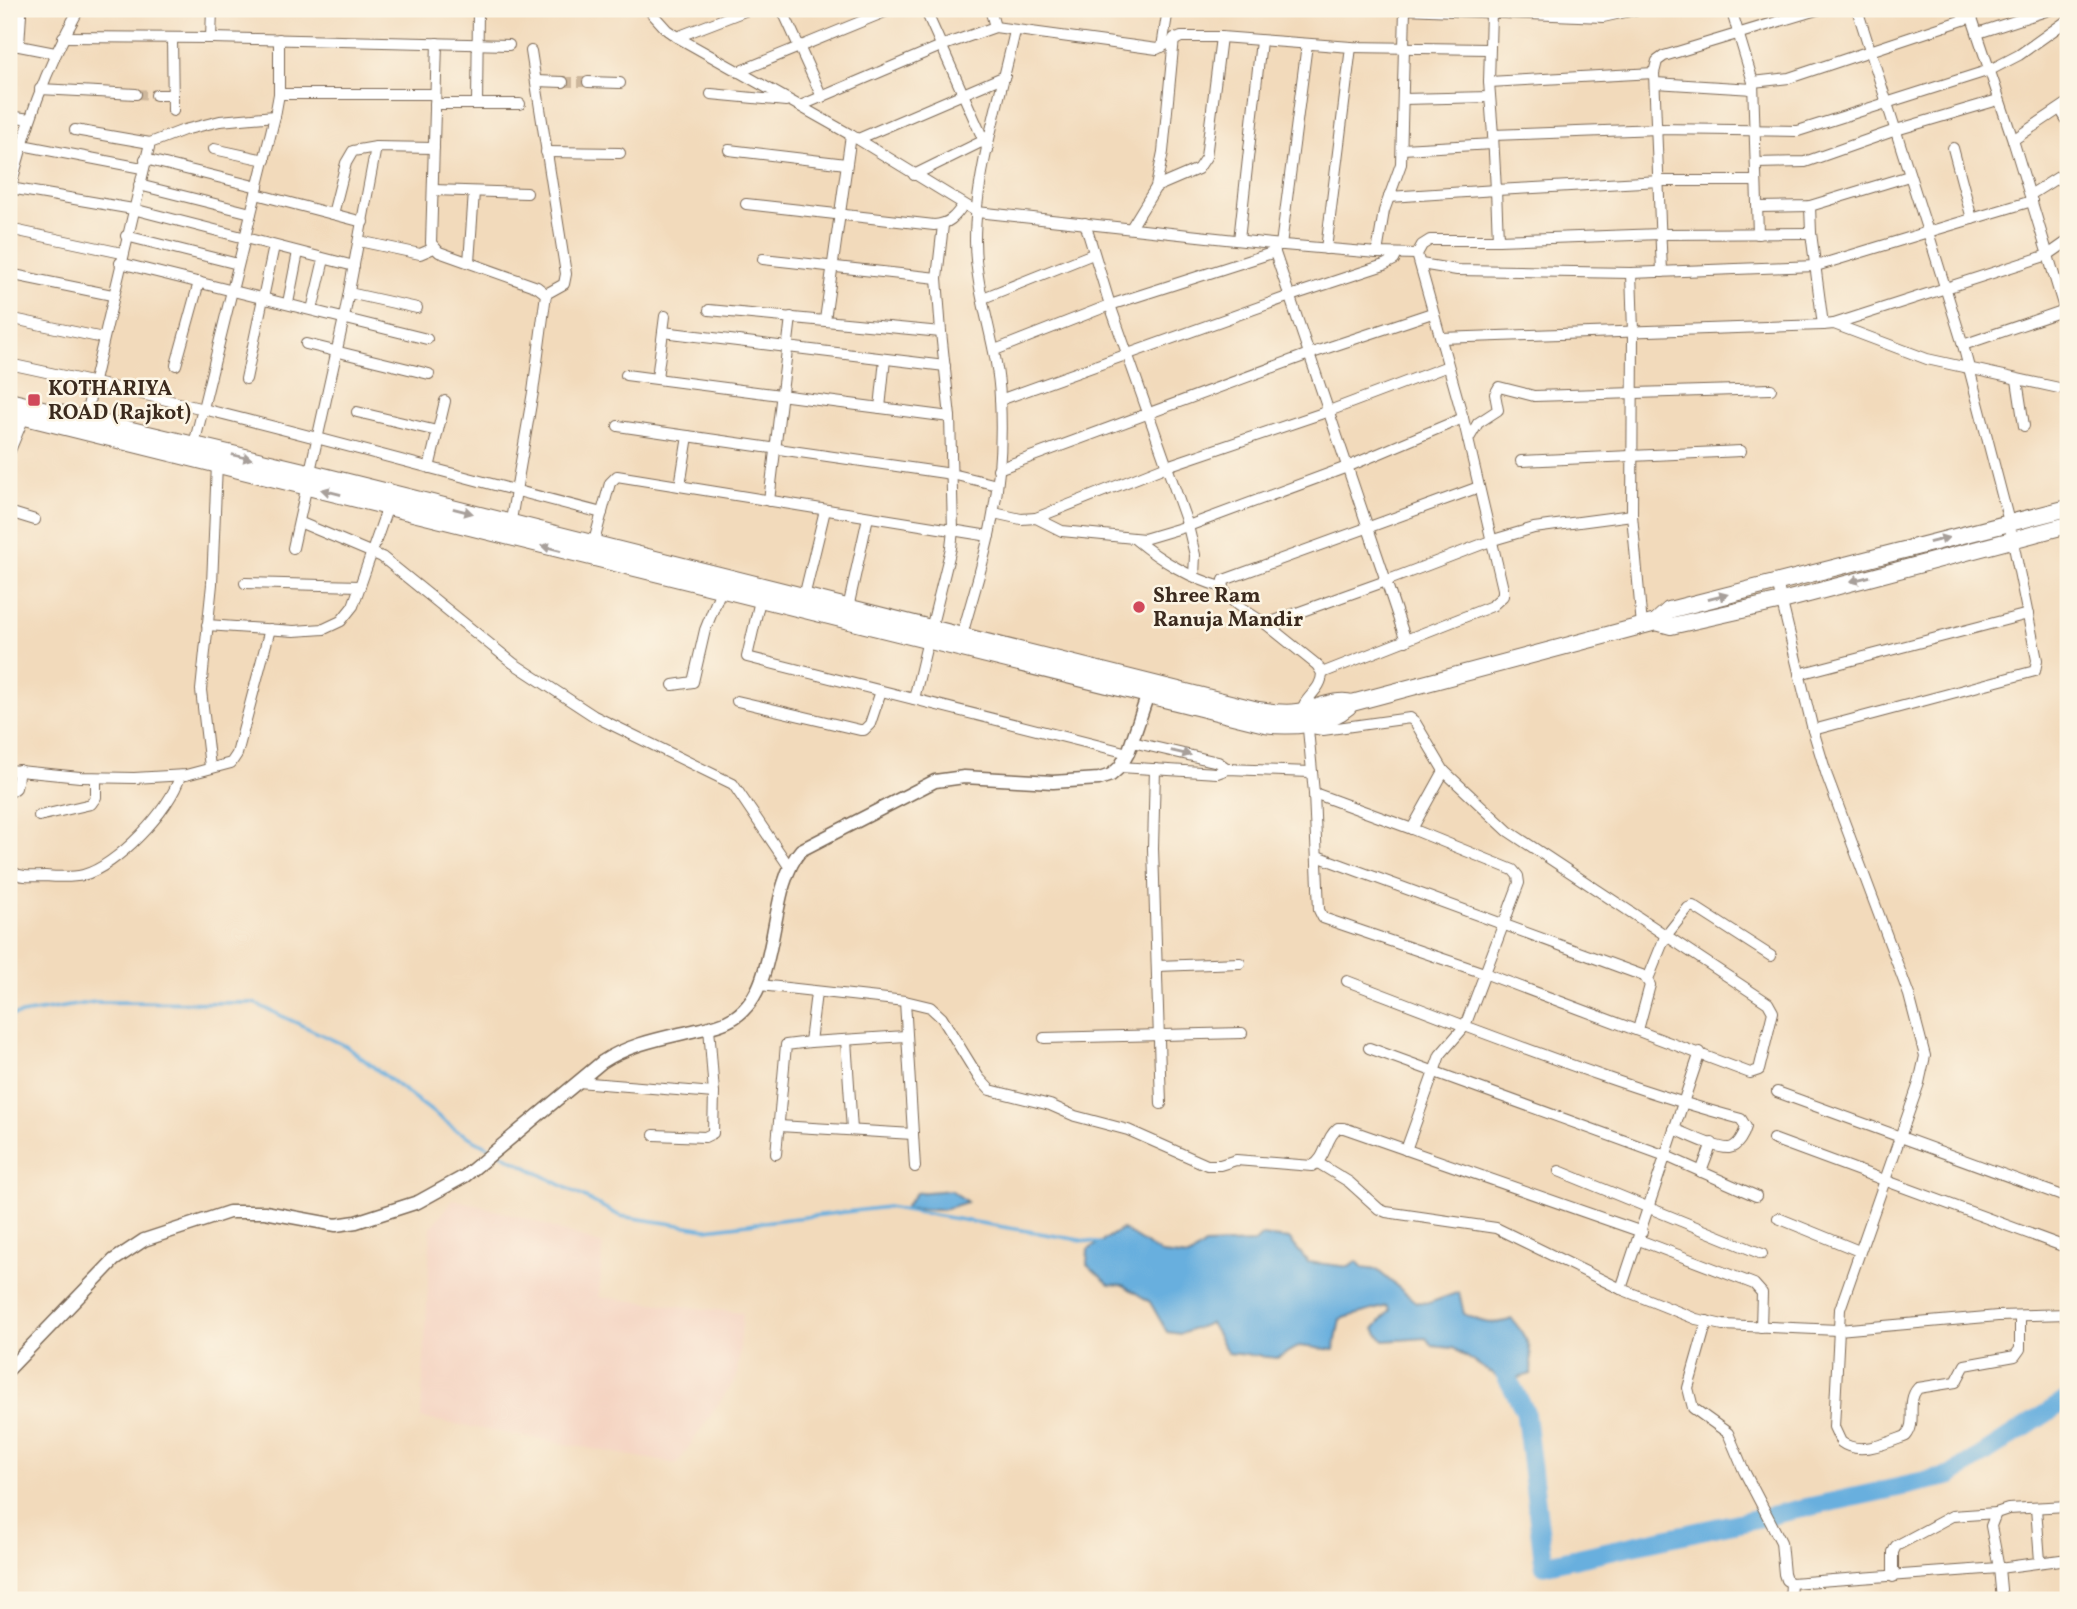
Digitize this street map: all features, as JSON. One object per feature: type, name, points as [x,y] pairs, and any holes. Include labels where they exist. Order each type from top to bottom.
[{"type":"main road","points":[[9,401],[85,419],[193,451],[218,464],[307,479],[388,506],[593,545],[682,574],[721,590],[930,635]]},
{"type":"main road","points":[[17,415],[193,451],[682,574],[804,597],[848,608],[930,635],[1149,689],[1279,726],[1343,711],[1352,703],[1649,624],[1669,610],[2068,508]]},
{"type":"main road","points":[[1649,624],[1671,626],[1782,601],[2068,525]]},
{"type":"street","points":[[12,9],[20,14],[14,45],[55,53]]},
{"type":"street","points":[[79,9],[55,53],[40,89],[22,145],[13,163],[10,191],[133,209],[354,266]]},
{"type":"street","points":[[211,38],[212,9]]},
{"type":"street","points":[[477,104],[478,9]]},
{"type":"street","points":[[648,9],[677,37],[854,137],[977,212],[1239,240],[1276,247],[1397,254],[1457,270],[1630,274],[1816,266],[1972,219],[2031,198],[2068,171]]},
{"type":"street","points":[[677,37],[750,9]]},
{"type":"street","points":[[782,9],[822,97]]},
{"type":"street","points":[[738,72],[892,9]]},
{"type":"street","points":[[925,9],[986,146]]},
{"type":"street","points":[[989,9],[995,27]]},
{"type":"street","points":[[1162,47],[1168,9]]},
{"type":"street","points":[[1377,253],[1384,211],[1399,172],[1402,149],[1405,9],[1603,18],[1639,9]]},
{"type":"street","points":[[1731,9],[1753,86],[1758,234]]},
{"type":"street","points":[[1662,272],[1654,78],[1657,61],[1664,56],[1820,9]]},
{"type":"street","points":[[1814,730],[2035,671],[2037,660],[2013,539],[1970,370],[1857,9]]},
{"type":"street","points":[[1978,33],[2052,9]]},
{"type":"street","points":[[1491,12],[1489,82],[1498,240]]},
{"type":"street","points":[[1489,82],[1654,78],[1753,86],[1788,78],[1870,51],[1971,13],[2067,313],[1963,345]]},
{"type":"street","points":[[1402,149],[1493,139],[1658,129],[1805,129],[1990,70],[2019,55],[2068,20]]},
{"type":"street","points":[[711,94],[795,104],[822,97],[941,46],[995,27],[1132,46],[1162,47],[1174,38],[1221,37],[1352,47],[1488,49]]},
{"type":"street","points":[[960,643],[989,536],[997,485],[1000,400],[995,350],[976,260],[977,212],[986,146],[1015,31]]},
{"type":"street","points":[[63,37],[509,45]]},
{"type":"street","points":[[1156,187],[1198,169],[1206,157],[1221,37]]},
{"type":"street","points":[[172,38],[173,111]]},
{"type":"street","points":[[1131,228],[1156,187],[1163,152],[1174,38]]},
{"type":"street","points":[[193,451],[275,116],[279,94],[279,39]]},
{"type":"street","points":[[1239,240],[1261,41]]},
{"type":"street","points":[[434,248],[431,234],[437,43]]},
{"type":"street","points":[[1307,44],[1276,247],[1366,527],[1406,641]]},
{"type":"street","points":[[1326,249],[1352,47]]},
{"type":"street","points":[[531,51],[566,274],[564,284],[547,294]]},
{"type":"street","points":[[854,137],[1005,76]]},
{"type":"street","points":[[536,81],[563,82]]},
{"type":"street","points":[[588,82],[620,83]]},
{"type":"street","points":[[40,89],[135,93]]},
{"type":"street","points":[[279,94],[520,104]]},
{"type":"street","points":[[156,95],[173,95]]},
{"type":"street","points":[[1403,99],[1490,97]]},
{"type":"street","points":[[1756,163],[1805,162],[1896,130],[1998,100]]},
{"type":"street","points":[[2013,140],[2064,106],[2068,122]]},
{"type":"street","points":[[9,116],[30,119]]},
{"type":"street","points":[[75,130],[150,143],[184,130],[220,121],[275,116]]},
{"type":"street","points":[[825,320],[846,164],[854,137]]},
{"type":"street","points":[[85,419],[112,295],[150,143]]},
{"type":"street","points":[[22,145],[144,163],[257,191],[363,222]]},
{"type":"street","points":[[915,175],[986,146]]},
{"type":"street","points":[[293,548],[344,318],[376,147]]},
{"type":"street","points":[[1953,148],[1972,219]]},
{"type":"street","points":[[214,149],[265,160]]},
{"type":"street","points":[[333,214],[349,156],[358,149],[434,149]]},
{"type":"street","points":[[729,150],[846,164]]},
{"type":"street","points":[[546,152],[620,153]]},
{"type":"street","points":[[1758,207],[1810,206],[1909,176]]},
{"type":"street","points":[[1389,197],[1660,181],[1756,181]]},
{"type":"street","points":[[139,185],[251,213]]},
{"type":"street","points":[[433,190],[527,193]]},
{"type":"street","points":[[468,262],[474,192]]},
{"type":"street","points":[[746,204],[943,225],[950,221],[963,205]]},
{"type":"street","points":[[1810,206],[1811,233],[1828,325]]},
{"type":"street","points":[[1085,223],[1110,305],[1188,526],[1195,555],[1194,576]]},
{"type":"street","points":[[914,699],[953,530],[950,417],[937,278],[943,225]]},
{"type":"street","points":[[9,229],[121,258],[199,282],[426,339]]},
{"type":"street","points":[[1322,673],[1406,641],[1499,601],[1503,596],[1493,540],[1463,418],[1419,259],[1422,245],[1430,240],[1811,233]]},
{"type":"street","points":[[126,236],[238,264]]},
{"type":"street","points":[[359,241],[420,254],[434,248],[537,287],[547,294]]},
{"type":"street","points":[[1441,338],[1828,325],[2048,256],[2068,241]]},
{"type":"street","points":[[246,379],[274,246]]},
{"type":"street","points":[[995,350],[1110,305],[1276,247]]},
{"type":"street","points":[[288,303],[298,252]]},
{"type":"street","points":[[983,298],[1093,254]]},
{"type":"street","points":[[1000,400],[1384,265],[1394,260],[1397,254]]},
{"type":"street","points":[[312,310],[324,259]]},
{"type":"street","points":[[763,259],[937,278]]},
{"type":"street","points":[[9,274],[112,295]]},
{"type":"street","points":[[1630,274],[1633,331],[1633,515],[1649,624]]},
{"type":"street","points":[[176,365],[199,282]]},
{"type":"street","points":[[349,293],[417,308]]},
{"type":"street","points":[[509,530],[547,294]]},
{"type":"street","points":[[709,310],[941,332]]},
{"type":"street","points":[[998,469],[1309,354],[1432,313]]},
{"type":"street","points":[[657,378],[665,316]]},
{"type":"street","points":[[769,501],[791,317]]},
{"type":"street","points":[[9,318],[103,338]]},
{"type":"street","points":[[1828,325],[1918,356],[1970,370],[2068,390]]},
{"type":"street","points":[[663,332],[945,366]]},
{"type":"street","points":[[306,344],[429,374]]},
{"type":"street","points":[[880,408],[885,359]]},
{"type":"street","points":[[9,364],[203,409],[601,513]]},
{"type":"street","points":[[994,513],[1021,519],[1036,518],[1167,466],[1329,411],[1448,366]]},
{"type":"street","points":[[626,375],[950,417]]},
{"type":"street","points":[[2017,380],[2024,426]]},
{"type":"street","points":[[1468,440],[1478,423],[1498,410],[1495,394],[1499,387],[1534,396],[1771,389]]},
{"type":"street","points":[[429,468],[445,401]]},
{"type":"street","points":[[357,412],[438,431]]},
{"type":"street","points":[[9,453],[17,415]]},
{"type":"street","points":[[1036,518],[1062,531],[1136,540],[1188,526],[1347,467],[1463,418]]},
{"type":"street","points":[[618,426],[952,474],[997,485]]},
{"type":"street","points":[[680,486],[688,436]]},
{"type":"street","points":[[1521,461],[1741,451]]},
{"type":"street","points":[[210,767],[201,690],[212,584],[218,464]]},
{"type":"street","points":[[593,545],[613,478],[623,477],[989,536]]},
{"type":"street","points":[[1303,722],[1335,729],[1410,718],[1444,771],[1508,831],[1772,1007],[1760,1065],[1756,1072],[1750,1073],[1484,973],[1323,918],[1319,910],[1314,793],[1303,722],[1307,699],[1320,686],[1322,673],[1317,665],[1225,595],[1222,587],[1224,580],[1479,487]]},
{"type":"street","points":[[208,625],[309,630],[332,626],[348,615],[388,506]]},
{"type":"street","points":[[804,597],[825,510]]},
{"type":"street","points":[[9,512],[35,520]]},
{"type":"street","points":[[1266,624],[1493,540],[1546,525],[1633,515]]},
{"type":"street","points":[[848,608],[868,517]]},
{"type":"street","points":[[299,522],[382,557],[513,663],[594,716],[733,784],[790,868]]},
{"type":"street","points":[[1136,540],[1152,553],[1194,576],[1222,587]]},
{"type":"street","points":[[1777,582],[1827,776],[1901,972],[1925,1056],[1919,1083],[1840,1309],[1836,1434],[1846,1446],[1871,1447],[1906,1436],[1910,1432],[1912,1397],[1918,1388],[1956,1382],[1965,1365],[1971,1363],[2015,1356],[2020,1349],[2020,1316]]},
{"type":"street","points":[[245,583],[360,586]]},
{"type":"street","points":[[673,685],[693,682],[705,630],[721,590]]},
{"type":"street","points":[[760,600],[747,657],[914,699],[1130,748],[1218,762],[1228,769]]},
{"type":"street","points":[[1799,674],[2028,614]]},
{"type":"street","points":[[9,793],[16,789],[14,770],[96,778],[180,776],[231,763],[237,754],[270,629]]},
{"type":"street","points":[[9,1369],[114,1260],[144,1240],[229,1212],[265,1212],[326,1224],[346,1224],[418,1202],[465,1176],[601,1062],[630,1047],[733,1019],[745,1009],[760,985],[790,868],[795,857],[811,843],[935,781],[964,777],[1053,782],[1099,779],[1111,775],[1120,766],[1130,748],[1149,689]]},
{"type":"street","points":[[737,701],[864,730],[870,724],[881,691]]},
{"type":"street","points":[[1120,766],[1217,773],[1228,769],[1311,772]]},
{"type":"street","points":[[1155,769],[1153,848],[1161,1104]]},
{"type":"street","points":[[1412,829],[1444,771]]},
{"type":"street","points":[[9,862],[12,872],[22,876],[72,877],[100,869],[149,827],[173,795],[180,776]]},
{"type":"street","points":[[39,816],[91,804],[96,797],[96,778]]},
{"type":"street","points":[[1314,793],[1513,870],[1518,876],[1519,883],[1465,1026],[1444,1048],[1406,1150]]},
{"type":"street","points":[[1317,856],[1648,979]]},
{"type":"street","points":[[1638,1030],[1650,985],[1648,979],[1665,937],[1688,908],[1693,906],[1771,956]]},
{"type":"street","points":[[1157,966],[1240,963]]},
{"type":"street","points":[[1347,981],[1589,1072],[1745,1122],[1745,1132],[1736,1145],[1726,1148],[1674,1129]]},
{"type":"street","points":[[760,985],[920,1003],[936,1011],[984,1084],[999,1094],[1050,1105],[1075,1116],[1128,1130],[1207,1165],[1220,1165],[1236,1160],[1304,1166],[1318,1163],[1349,1182],[1378,1209],[1496,1228],[1621,1289],[1684,1315],[1707,1321],[1761,1327],[1838,1330],[2068,1314]]},
{"type":"street","points":[[810,1042],[816,993]]},
{"type":"street","points":[[905,1001],[915,1167]]},
{"type":"street","points":[[654,1135],[710,1136],[714,1129],[709,1027]]},
{"type":"street","points":[[1044,1038],[1241,1033]]},
{"type":"street","points":[[776,1154],[785,1048],[791,1043],[906,1037]]},
{"type":"street","points":[[846,1040],[852,1130]]},
{"type":"street","points":[[1369,1048],[1666,1156],[1756,1196]]},
{"type":"street","points":[[1621,1289],[1700,1052]]},
{"type":"street","points":[[578,1082],[714,1093]]},
{"type":"street","points":[[1777,1092],[2068,1198]]},
{"type":"street","points":[[779,1126],[913,1134]]},
{"type":"street","points":[[1318,1163],[1332,1132],[1338,1128],[1406,1150],[1640,1236],[1754,1284],[1762,1293],[1761,1327]]},
{"type":"street","points":[[1773,1139],[2068,1248]]},
{"type":"street","points":[[1702,1172],[1712,1143]]},
{"type":"street","points":[[1559,1171],[1762,1254]]},
{"type":"street","points":[[1778,1218],[1859,1251]]},
{"type":"street","points":[[1707,1321],[1688,1388],[1693,1408],[1728,1433],[1744,1471],[1781,1542],[1786,1580],[1791,1583],[1893,1577],[2068,1559]]},
{"type":"street","points":[[1893,1577],[1893,1552],[1896,1546],[1952,1516],[2068,1506]]},
{"type":"street","points":[[2036,1508],[2040,1561]]},
{"type":"street","points":[[1996,1513],[1991,1526],[2002,1600]]},
{"type":"street","points":[[1790,1600],[1791,1583]]},
{"type":"shaded area","points":[[454,1199],[525,1218],[603,1245],[599,1297],[743,1313],[737,1377],[677,1464],[421,1418],[431,1227]]},
{"type":"water","points":[[951,1190],[967,1202],[942,1210],[904,1209],[916,1193]]},
{"type":"water","points":[[1122,1229],[1162,1254],[1189,1257],[1205,1245],[1254,1243],[1261,1236],[1289,1239],[1308,1262],[1349,1267],[1357,1261],[1363,1268],[1377,1270],[1416,1302],[1429,1303],[1459,1292],[1464,1314],[1488,1322],[1512,1319],[1528,1344],[1531,1374],[1505,1382],[1453,1348],[1432,1346],[1426,1338],[1384,1341],[1374,1329],[1390,1310],[1387,1306],[1340,1319],[1334,1350],[1299,1346],[1277,1358],[1228,1353],[1210,1323],[1181,1334],[1167,1332],[1150,1302],[1123,1285],[1109,1284],[1087,1264],[1088,1250]]},
{"type":"waterway","points":[[9,1016],[95,1002],[254,1003],[346,1046],[456,1130],[492,1149]]},
{"type":"waterway","points":[[498,1152],[620,1216],[707,1229],[887,1207],[1103,1244]]},
{"type":"waterway","points":[[1496,1357],[1525,1411],[1544,1565],[1950,1476],[2068,1399]]},
{"type":"tunnel","points":[[563,82],[588,82]]},
{"type":"tunnel","points":[[136,94],[156,95]]},
{"type":"place","name":"KOTHARIYA ROAD (Rajkot)","points":[[34,400]]},
{"type":"place","name":"Shree Ram Ranuja Mandir","points":[[1139,607]]}]
